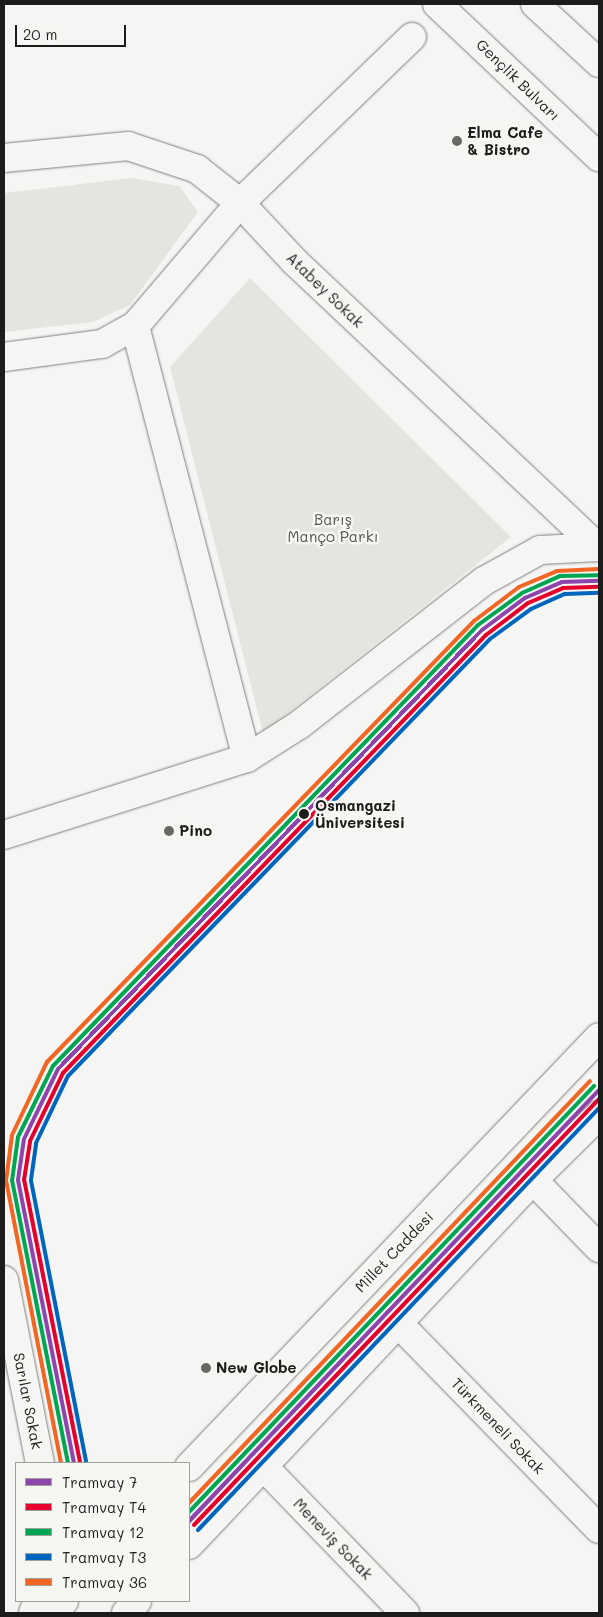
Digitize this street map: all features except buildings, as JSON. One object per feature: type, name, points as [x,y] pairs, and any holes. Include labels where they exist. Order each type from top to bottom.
[{"type":"main road","name":"Gençlik Bulvarı","points":[[437,4],[599,157]]},
{"type":"main road","points":[[535,4],[599,63]]},
{"type":"main road","points":[[4,357],[102,344],[135,326],[240,203],[412,37]]},
{"type":"main road","name":"Atabey Sokak","points":[[4,158],[128,146],[197,170],[240,203],[294,261],[598,547]]},
{"type":"main road","points":[[135,326],[248,758]]},
{"type":"main road","points":[[4,835],[248,758],[299,725],[484,581],[540,550],[598,547]]},
{"type":"main road","name":"Millet Caddesi","points":[[190,1466],[599,1038]]},
{"type":"main road","points":[[190,1544],[397,1322],[533,1180],[599,1115]]},
{"type":"main road","points":[[533,1180],[599,1248]]},
{"type":"main road","name":"Sarılar Sokak","points":[[4,1280],[40,1462]]},
{"type":"main road","name":"Türkmeneli Sokak","points":[[397,1322],[599,1529]]},
{"type":"main road","name":"Meneviş Sokak","points":[[262,1465],[405,1613]]},
{"type":"main road","points":[[52,1613],[63,1602]]},
{"type":"main road","points":[[126,1613],[137,1602]]},
{"type":"green space","points":[[132,178],[179,186],[198,212],[130,305],[93,322],[4,332],[4,193]]},
{"type":"green space","name":"Barış Manço Parkı","points":[[250,278],[511,537],[263,733],[170,367]]},
{"type":"tram line","name":"36","points":[[61,1462],[6,1181],[12,1135],[47,1062],[474,621],[519,587],[557,571],[599,569]]},
{"type":"tram line","name":"12","points":[[68,1462],[12,1181],[18,1137],[53,1066],[478,625],[522,593],[560,576],[599,575]]},
{"type":"tram line","name":"7","points":[[74,1462],[18,1180],[24,1139],[58,1069],[482,630],[525,598],[562,582],[599,581]]},
{"type":"tram line","name":"T4","points":[[80,1462],[24,1180],[30,1141],[63,1073],[486,635],[528,603],[563,588],[599,587]]},
{"type":"tram line","name":"T3","points":[[86,1461],[31,1180],[36,1143],[68,1076],[490,639],[531,609],[565,594],[599,593]]},
{"type":"tram line","name":"36","points":[[190,1502],[590,1081]]},
{"type":"tram line","name":"12","points":[[190,1511],[594,1086]]},
{"type":"tram line","name":"7","points":[[190,1520],[599,1090]]},
{"type":"tram line","name":"T4","points":[[194,1525],[599,1099]]},
{"type":"tram line","name":"T3","points":[[198,1530],[599,1108]]},
{"type":"place","name":"Elma Cafe & Bistro","points":[[457,141]]},
{"type":"place","name":"Osmangazi Üniversitesi","points":[[304,814]]},
{"type":"place","name":"Pino","points":[[169,831]]},
{"type":"place","name":"New Globe","points":[[206,1368]]}]
